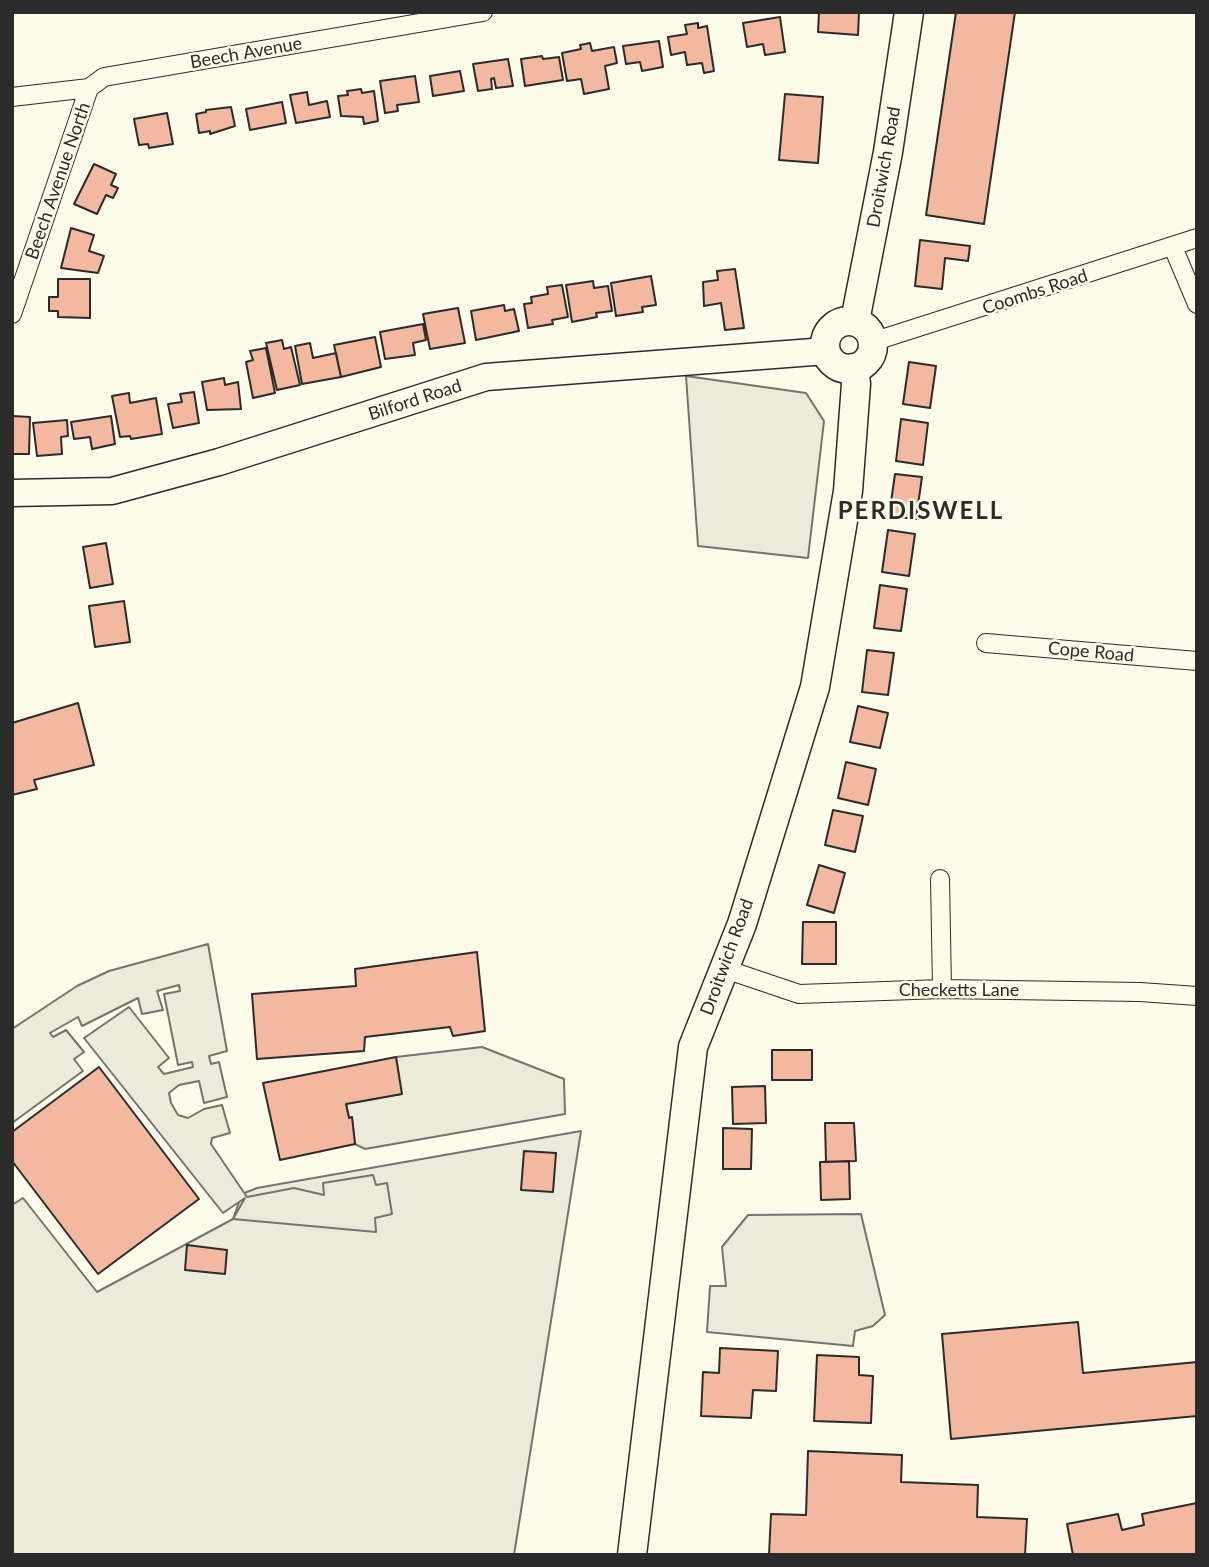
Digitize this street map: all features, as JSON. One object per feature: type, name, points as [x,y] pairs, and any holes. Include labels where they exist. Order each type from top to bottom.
[{"type":"main road","name":"Droitwich Road","points":[[632,1555],[693,1047],[725,969],[815,687],[848,491],[856,384],[854,368],[868,359],[863,332],[883,178],[909,12]]},
{"type":"main road","points":[[854,368],[837,366],[826,351],[826,336],[833,326],[843,321],[863,332]]},
{"type":"main road","name":"Bilford Road","points":[[12,493],[112,491],[219,462],[486,377],[826,351]]},
{"type":"street","name":"Beech Avenue","points":[[12,97],[89,88],[104,78],[482,12]]},
{"type":"street","name":"Beech Avenue North","points":[[12,314],[89,88]]},
{"type":"street","name":"Coombs Road","points":[[863,332],[1173,247],[1197,238]]},
{"type":"street","points":[[1173,247],[1197,304]]},
{"type":"street","name":"Cope Road","points":[[986,643],[1197,661]]},
{"type":"street","points":[[940,879],[942,989]]},
{"type":"street","name":"Checketts Lane","points":[[725,969],[799,993],[942,989],[1140,992],[1197,996]]},
{"type":"shaded area","points":[[686,376],[806,393],[824,421],[808,558],[698,546]]},
{"type":"shaded area","points":[[208,944],[227,1051],[209,1056],[211,1064],[219,1062],[227,1097],[204,1103],[199,1081],[179,1085],[169,1093],[178,1115],[188,1118],[204,1109],[222,1105],[230,1133],[212,1138],[211,1144],[247,1197],[294,1188],[324,1195],[323,1183],[373,1175],[376,1185],[387,1183],[392,1214],[375,1218],[376,1232],[233,1219],[245,1198],[223,1213],[84,1038],[129,1007],[169,1058],[158,1067],[164,1074],[193,1067],[192,1062],[178,1065],[164,994],[180,991],[179,985],[157,991],[163,1010],[142,1014],[138,998],[82,1026],[78,1017],[50,1033],[53,1037],[66,1030],[84,1052],[74,1059],[83,1071],[12,1123],[12,1029],[77,986],[109,971]]},
{"type":"shaded area","points":[[482,1047],[564,1079],[565,1114],[365,1149],[355,1144],[352,1118],[349,1118],[346,1104],[401,1094],[396,1057]]},
{"type":"shaded area","points":[[581,1131],[514,1555],[12,1555],[12,1205],[23,1198],[97,1292],[233,1219],[242,1194],[257,1188]]},
{"type":"shaded area","points":[[861,1214],[885,1315],[873,1326],[855,1331],[853,1346],[707,1332],[710,1286],[726,1286],[722,1247],[748,1215]]},
{"type":"building","points":[[819,12],[859,12],[858,35],[818,32]]},
{"type":"building","points":[[956,12],[1015,12],[984,224],[926,215]]},
{"type":"building","points":[[780,17],[785,52],[765,55],[763,44],[747,47],[743,23]]},
{"type":"building","points":[[698,23],[698,28],[707,26],[714,71],[704,73],[702,63],[687,65],[685,52],[671,55],[668,37],[687,34],[685,25]]},
{"type":"building","points":[[659,41],[663,67],[642,71],[640,62],[626,64],[623,46]]},
{"type":"building","points":[[590,43],[592,51],[614,47],[617,63],[605,66],[609,89],[584,94],[581,79],[567,81],[562,53],[581,49],[580,45]]},
{"type":"building","points":[[542,56],[543,59],[559,57],[563,80],[525,86],[521,59]]},
{"type":"building","points":[[508,59],[513,86],[496,88],[494,78],[491,79],[492,89],[478,91],[473,64]]},
{"type":"building","points":[[460,71],[464,91],[433,96],[430,76]]},
{"type":"building","points":[[415,76],[419,102],[397,105],[398,111],[385,113],[380,81]]},
{"type":"building","points":[[361,89],[362,93],[374,91],[378,121],[364,124],[363,117],[341,116],[338,96],[348,95],[347,91]]},
{"type":"building","points":[[307,92],[309,105],[327,101],[330,117],[296,123],[290,95]]},
{"type":"building","points":[[785,94],[823,97],[818,163],[779,160]]},
{"type":"building","points":[[282,102],[286,123],[250,130],[246,109]]},
{"type":"building","points":[[231,107],[235,126],[210,134],[210,131],[199,133],[196,114]]},
{"type":"building","points":[[167,113],[173,144],[149,148],[148,144],[139,145],[134,119]]},
{"type":"building","points":[[94,164],[116,174],[111,185],[118,188],[113,198],[106,195],[97,214],[74,204]]},
{"type":"building","points":[[71,228],[94,235],[89,251],[104,256],[98,273],[61,268]]},
{"type":"building","points":[[920,240],[970,246],[968,261],[945,258],[942,289],[915,286]]},
{"type":"building","points":[[735,269],[744,328],[725,330],[721,303],[704,306],[703,282],[718,280],[717,271]]},
{"type":"building","points":[[651,276],[656,305],[642,307],[643,312],[616,316],[611,283]]},
{"type":"building","points":[[58,279],[90,279],[90,318],[58,317],[58,311],[49,311],[49,297],[58,297]]},
{"type":"building","points":[[593,281],[594,288],[608,286],[612,311],[596,313],[597,317],[572,322],[566,285]]},
{"type":"building","points":[[562,285],[568,317],[552,320],[553,324],[528,328],[524,304],[532,303],[531,297],[548,294],[547,287]]},
{"type":"building","points":[[504,305],[505,311],[514,309],[519,331],[476,340],[471,311]]},
{"type":"building","points":[[458,308],[465,343],[430,349],[423,314]]},
{"type":"building","points":[[423,324],[426,340],[413,343],[415,355],[385,359],[380,332]]},
{"type":"building","points":[[375,337],[381,367],[341,377],[334,345]]},
{"type":"building","points":[[282,340],[284,349],[291,347],[300,385],[277,390],[266,343]]},
{"type":"building","points":[[310,343],[313,358],[336,353],[341,377],[302,384],[295,346]]},
{"type":"building","points":[[266,348],[275,393],[253,398],[246,362],[253,360],[250,351]]},
{"type":"building","points":[[909,362],[936,366],[930,408],[903,404]]},
{"type":"building","points":[[224,378],[225,385],[238,382],[241,409],[207,410],[202,382]]},
{"type":"building","points":[[194,392],[199,423],[173,428],[168,404],[182,402],[180,394]]},
{"type":"building","points":[[129,393],[130,403],[156,398],[162,434],[131,439],[130,436],[120,437],[112,396]]},
{"type":"building","points":[[12,416],[30,417],[29,454],[12,454]]},
{"type":"building","points":[[111,416],[115,444],[92,449],[90,437],[74,439],[71,422]]},
{"type":"building","points":[[901,419],[928,423],[923,465],[896,461]]},
{"type":"building","points":[[67,420],[68,436],[61,437],[62,454],[37,456],[33,423]]},
{"type":"building","points":[[895,474],[922,477],[916,519],[889,516]]},
{"type":"building","points":[[888,530],[915,534],[909,576],[882,572]]},
{"type":"building","points":[[106,543],[113,584],[90,588],[83,547]]},
{"type":"building","points":[[880,585],[907,589],[901,631],[874,628]]},
{"type":"building","points":[[124,601],[130,642],[95,647],[89,606]]},
{"type":"building","points":[[867,650],[894,653],[888,695],[862,692]]},
{"type":"building","points":[[78,703],[94,765],[34,780],[37,789],[12,795],[12,723]]},
{"type":"building","points":[[858,706],[888,713],[880,748],[850,742]]},
{"type":"building","points":[[846,762],[876,769],[868,805],[838,798]]},
{"type":"building","points":[[833,810],[863,816],[855,852],[825,845]]},
{"type":"building","points":[[819,865],[845,873],[834,913],[807,905]]},
{"type":"building","points":[[803,922],[836,922],[836,964],[802,964]]},
{"type":"building","points":[[477,952],[485,1031],[453,1036],[450,1027],[365,1037],[364,1051],[257,1059],[252,994],[356,986],[355,969]]},
{"type":"building","points":[[772,1050],[812,1050],[812,1080],[772,1080]]},
{"type":"building","points":[[396,1057],[402,1094],[346,1104],[349,1118],[352,1117],[355,1144],[280,1160],[263,1083]]},
{"type":"building","points":[[99,1067],[199,1199],[98,1274],[12,1161],[12,1132]]},
{"type":"building","points":[[765,1086],[766,1123],[733,1124],[732,1087]]},
{"type":"building","points":[[825,1123],[854,1123],[856,1161],[826,1162]]},
{"type":"building","points":[[723,1128],[752,1129],[751,1169],[723,1169]]},
{"type":"building","points":[[524,1151],[556,1153],[553,1192],[521,1190]]},
{"type":"building","points":[[849,1161],[850,1199],[821,1200],[820,1162]]},
{"type":"building","points":[[187,1245],[227,1250],[225,1274],[185,1270]]},
{"type":"building","points":[[1078,1322],[1083,1373],[1197,1362],[1197,1416],[951,1439],[942,1334]]},
{"type":"building","points":[[720,1348],[778,1351],[776,1391],[753,1390],[751,1418],[701,1416],[703,1372],[719,1373]]},
{"type":"building","points":[[817,1355],[859,1357],[859,1375],[873,1376],[871,1423],[814,1421]]},
{"type":"building","points":[[808,1451],[902,1455],[901,1482],[978,1485],[977,1517],[1027,1519],[1025,1555],[769,1555],[771,1514],[806,1515]]},
{"type":"building","points":[[1197,1503],[1197,1555],[1073,1555],[1067,1524],[1118,1514],[1122,1530],[1144,1525],[1142,1514]]},
{"type":"district","name":"PERDISWELL","points":[[921,511]]}]
